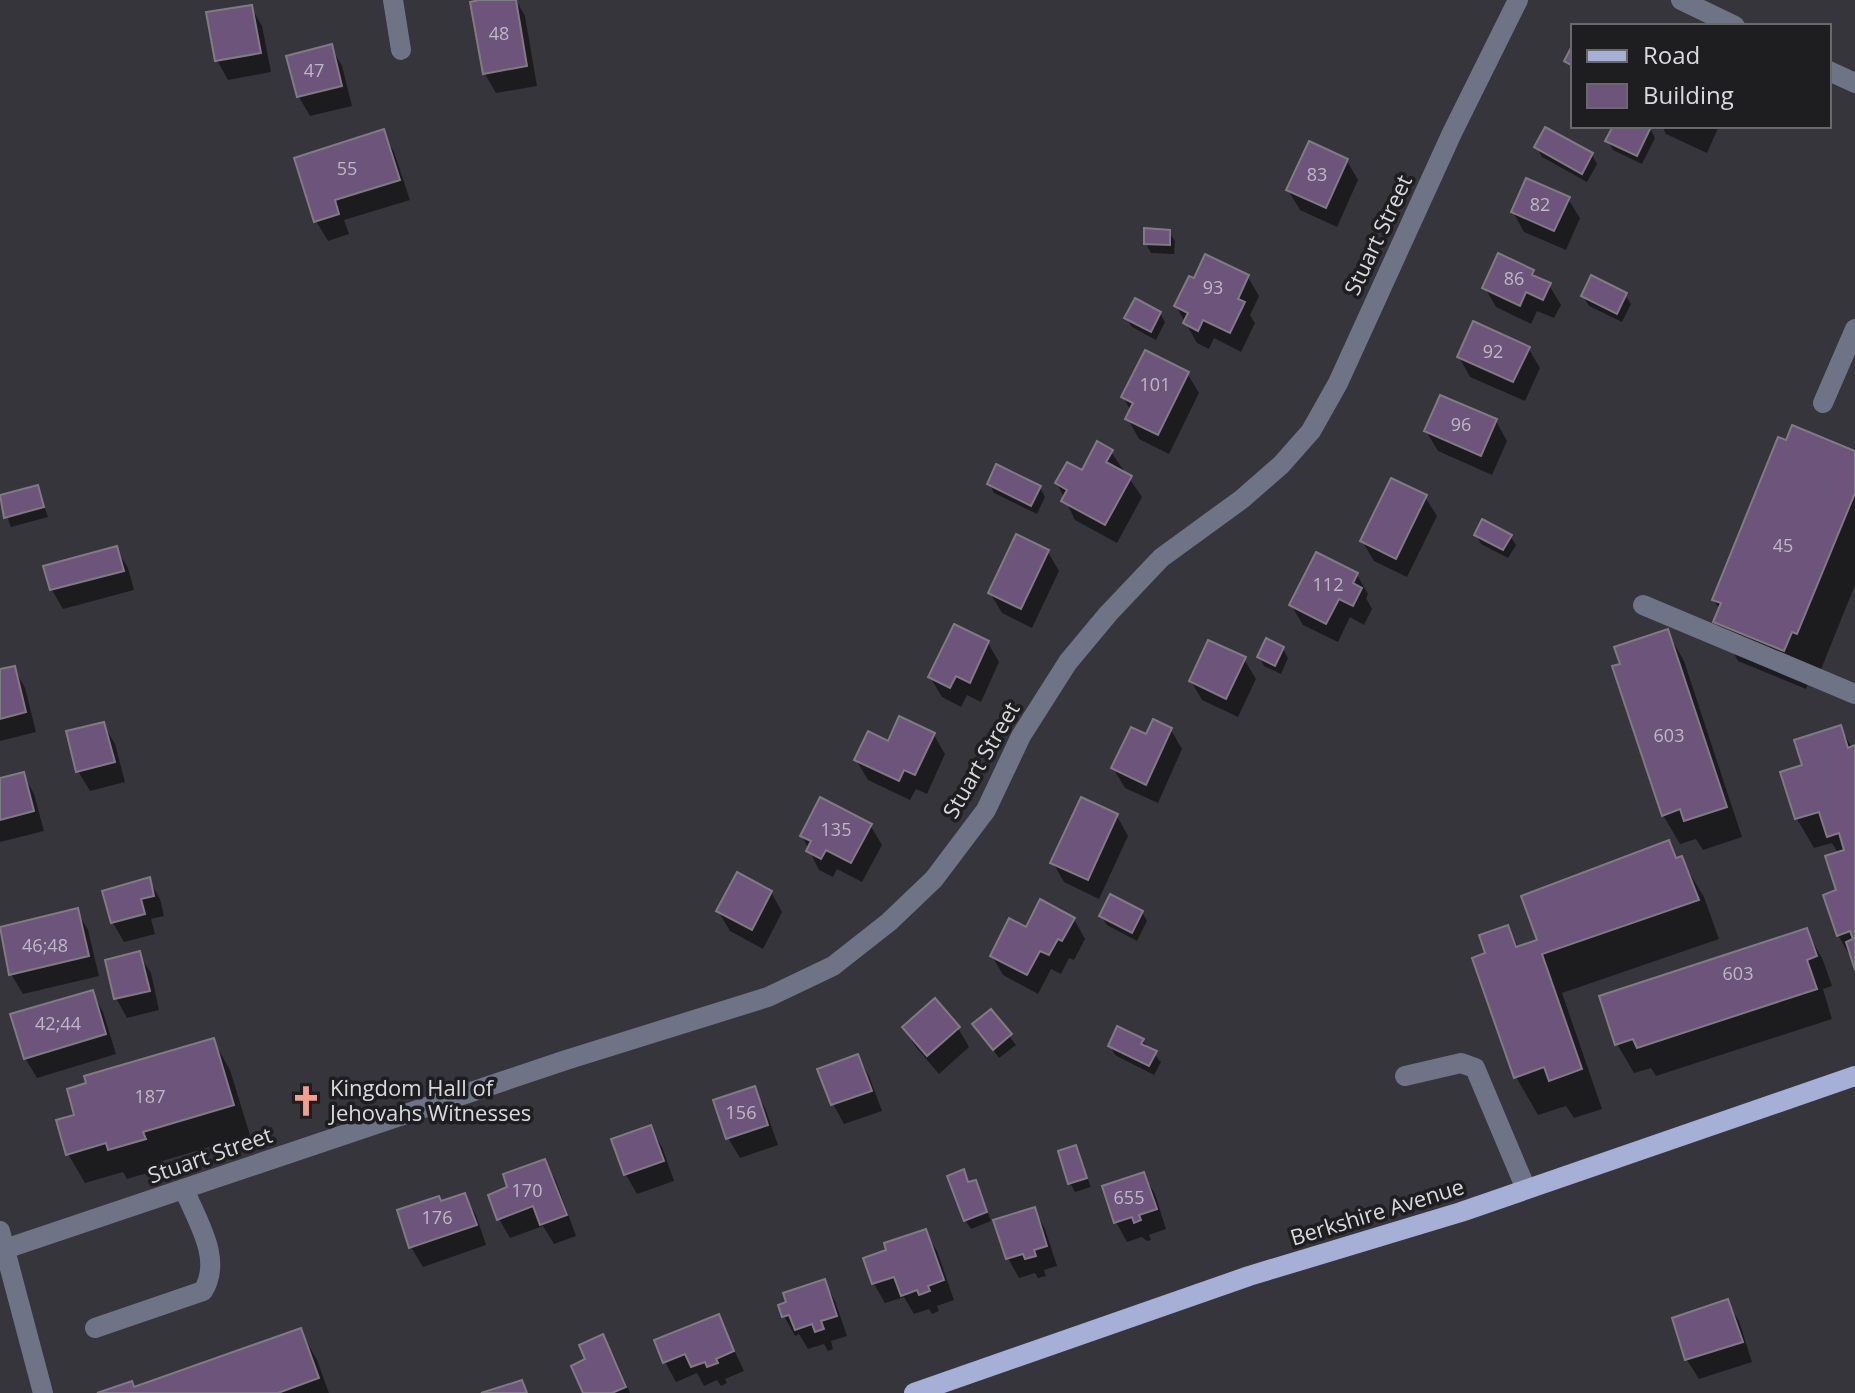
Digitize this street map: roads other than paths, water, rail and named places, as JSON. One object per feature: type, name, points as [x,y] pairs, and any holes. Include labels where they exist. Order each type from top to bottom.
[{"type":"main road","name":"Berkshire Avenue","points":[[914,1393],[1249,1276],[1461,1212],[1855,1076]]},
{"type":"street","points":[[393,0],[401,50]]},
{"type":"street","name":"Stuart Street","points":[[2,1240],[184,1189],[566,1060],[768,997],[833,966],[889,922],[934,879],[986,810],[1021,736],[1068,662],[1108,614],[1161,558],[1242,499],[1281,465],[1311,431],[1338,383],[1452,133],[1518,0]]},
{"type":"street","points":[[1681,0],[1731,24]]},
{"type":"street","points":[[1831,72],[1855,83]]},
{"type":"street","points":[[1823,403],[1855,329]]},
{"type":"street","points":[[1643,605],[1855,694]]},
{"type":"street","points":[[1405,1076],[1461,1063],[1475,1068],[1526,1189]]},
{"type":"street","points":[[95,1328],[203,1291],[211,1273],[211,1254],[184,1189]]},
{"type":"street","points":[[2,1240],[43,1393]]},
{"type":"place","name":"Kingdom Hall of Jehovahs Witnesses","points":[[306,1101]]}]
